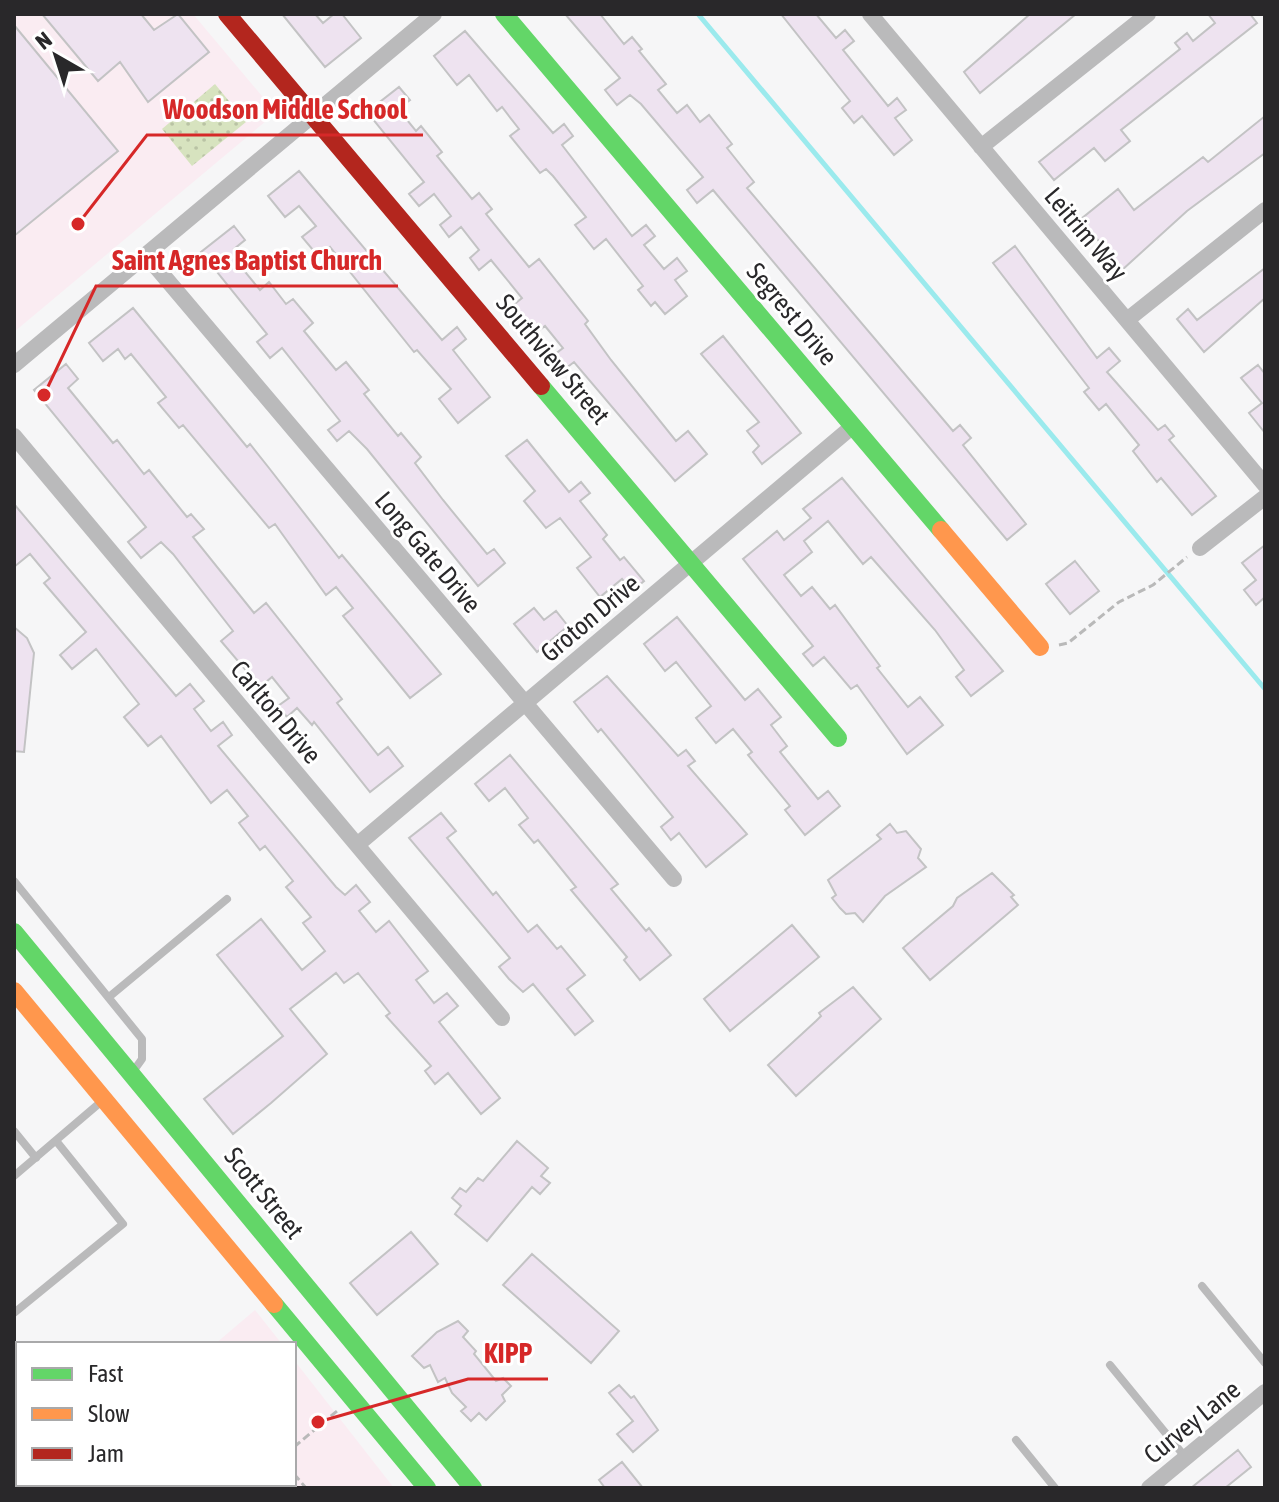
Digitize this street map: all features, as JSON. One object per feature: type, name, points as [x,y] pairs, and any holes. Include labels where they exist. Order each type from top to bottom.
[{"type":"street","name":"Southview Street","points":[[227,14],[838,738]]},
{"type":"street","points":[[14,365],[434,14]]},
{"type":"street","name":"Segrest Drive","points":[[504,14],[1040,647]]},
{"type":"street","name":"Leitrim Way","points":[[870,14],[1265,485]]},
{"type":"street","points":[[981,147],[1148,14]]},
{"type":"street","points":[[1127,320],[1265,210]]},
{"type":"street","name":"Long Gate Drive","points":[[146,255],[674,879]]},
{"type":"street","name":"Groton Drive","points":[[357,845],[853,426]]},
{"type":"street","name":"Carlton Drive","points":[[14,436],[502,1018]]},
{"type":"street","points":[[1200,548],[1265,497]]},
{"type":"street","name":"Scott Street","points":[[14,932],[473,1488]]},
{"type":"street","points":[[14,991],[427,1488]]},
{"type":"street","points":[[105,1098],[132,1073]]},
{"type":"street","name":"Curvey Lane","points":[[1149,1488],[1265,1392]]},
{"type":"lane","points":[[14,881],[142,1039],[142,1059],[132,1073]]},
{"type":"lane","points":[[109,997],[227,899]]},
{"type":"lane","points":[[14,1176],[105,1098]]},
{"type":"lane","points":[[14,1131],[36,1158]]},
{"type":"lane","points":[[14,1313],[123,1224],[57,1142]]},
{"type":"lane","points":[[1202,1286],[1265,1363]]},
{"type":"lane","points":[[1110,1365],[1186,1458]]},
{"type":"lane","points":[[1016,1440],[1055,1488]]},
{"type":"path","points":[[1040,647],[1048,641],[1061,645],[1068,643],[1119,602],[1153,585],[1182,560]]},
{"type":"path","points":[[296,1445],[339,1409]]},
{"type":"shaded area","points":[[14,14],[193,14],[272,108],[272,116],[14,332]]},
{"type":"shaded area","points":[[255,1310],[280,1342],[217,1342]]},
{"type":"shaded area","points":[[296,1363],[394,1488],[45,1488],[296,1486]]},
{"type":"green space","points":[[215,84],[246,122],[192,166],[162,129]]},
{"type":"building","points":[[42,14],[141,14],[154,30],[178,14],[209,52],[148,102],[120,62],[98,81]]},
{"type":"building","points":[[282,14],[315,14],[323,23],[334,14],[342,14],[361,38],[325,67]]},
{"type":"building","points":[[565,14],[600,14],[624,44],[632,37],[642,49],[639,51],[666,84],[658,90],[677,113],[687,105],[700,122],[709,115],[732,144],[727,148],[754,182],[747,188],[953,431],[960,425],[971,438],[963,445],[1026,524],[1007,540],[713,190],[697,203],[687,190],[703,177],[641,104],[630,95],[617,105],[605,90],[620,78]]},
{"type":"building","points":[[781,14],[816,14],[836,38],[845,30],[854,41],[843,50],[888,106],[897,98],[906,110],[895,118],[912,140],[894,155],[862,116],[854,123],[842,108],[850,101]]},
{"type":"building","points":[[1030,14],[1076,14],[980,93],[964,72]]},
{"type":"building","points":[[1208,14],[1250,14],[1257,23],[1121,130],[1130,141],[1105,161],[1094,148],[1054,180],[1039,162],[1180,49],[1175,43],[1187,33],[1193,41],[1215,23]]},
{"type":"building","points":[[14,25],[118,151],[14,236]]},
{"type":"building","points":[[465,31],[553,133],[564,124],[573,136],[562,145],[632,236],[646,225],[655,236],[644,245],[664,269],[677,258],[687,271],[675,280],[687,296],[665,314],[655,302],[651,306],[638,290],[643,286],[606,239],[594,249],[575,225],[586,217],[553,176],[546,169],[540,173],[510,136],[519,129],[502,107],[497,111],[469,75],[457,85],[434,56]]},
{"type":"building","points":[[399,87],[410,100],[398,109],[416,131],[421,126],[442,152],[437,156],[472,199],[479,193],[492,209],[486,214],[529,267],[539,259],[588,321],[585,324],[611,360],[676,441],[688,431],[707,454],[675,481],[574,362],[561,372],[550,358],[563,348],[545,326],[533,335],[511,307],[522,298],[491,260],[479,270],[470,258],[479,250],[461,227],[449,237],[440,225],[451,216],[434,194],[419,206],[409,194],[424,182],[367,112]]},
{"type":"building","points":[[1265,116],[1265,153],[1187,211],[1122,270],[1081,219],[1118,189],[1134,210],[1203,157],[1208,162]]},
{"type":"building","points":[[299,171],[442,340],[457,327],[466,339],[453,350],[490,397],[458,423],[439,399],[451,389],[417,350],[414,352],[330,247],[318,256],[302,237],[316,226],[299,206],[285,217],[268,196]]},
{"type":"building","points":[[234,226],[245,240],[234,249],[245,264],[241,267],[260,290],[269,282],[286,304],[293,299],[313,323],[304,331],[336,370],[346,362],[369,390],[364,394],[398,436],[401,433],[421,457],[415,463],[443,500],[487,554],[494,549],[505,563],[478,586],[367,449],[349,431],[337,441],[328,430],[340,421],[282,348],[270,358],[257,342],[267,334],[201,252]]},
{"type":"building","points":[[1015,246],[1097,358],[1109,348],[1120,361],[1107,372],[1158,430],[1165,425],[1174,436],[1169,440],[1216,496],[1192,515],[1161,478],[1157,482],[1133,451],[1139,445],[1106,404],[1099,410],[1084,392],[1089,388],[993,263]]},
{"type":"building","points":[[1265,268],[1265,298],[1204,352],[1177,319],[1188,309],[1197,320]]},
{"type":"building","points":[[133,308],[247,447],[250,444],[339,558],[342,555],[441,674],[410,698],[343,616],[353,608],[336,587],[326,595],[275,524],[269,528],[183,425],[179,428],[158,403],[166,397],[131,354],[125,359],[118,349],[103,361],[89,343]]},
{"type":"building","points":[[723,336],[801,433],[762,464],[753,452],[759,446],[747,431],[759,422],[701,354]]},
{"type":"building","points":[[66,364],[78,379],[68,388],[113,443],[117,440],[144,474],[149,470],[187,517],[191,514],[204,529],[193,537],[254,613],[266,603],[342,699],[337,703],[378,755],[388,747],[403,766],[370,792],[314,722],[312,725],[297,708],[287,717],[278,706],[289,698],[272,677],[260,687],[221,641],[233,631],[173,554],[161,542],[141,558],[128,542],[146,527],[34,390]]},
{"type":"building","points":[[1258,365],[1265,374],[1265,433],[1249,413],[1262,403],[1241,378]]},
{"type":"building","points":[[527,440],[569,492],[581,482],[590,493],[580,501],[607,535],[603,539],[620,560],[624,557],[644,581],[632,591],[622,579],[600,597],[577,568],[591,557],[560,518],[546,528],[524,501],[535,491],[506,456]]},
{"type":"building","points":[[842,478],[1003,671],[971,696],[956,677],[964,670],[935,630],[871,557],[863,564],[828,521],[804,541],[812,552],[784,575],[801,596],[812,587],[830,609],[835,605],[880,666],[877,668],[908,707],[920,697],[943,725],[907,754],[857,685],[851,689],[824,657],[813,666],[803,654],[813,646],[743,559],[777,531],[784,540],[811,518],[803,509]]},
{"type":"building","points":[[14,504],[176,696],[190,684],[204,701],[194,709],[211,731],[223,722],[232,735],[218,746],[336,887],[345,895],[356,885],[370,902],[359,911],[376,932],[389,921],[428,971],[416,980],[434,1003],[447,993],[458,1006],[439,1022],[500,1098],[481,1114],[448,1073],[435,1084],[425,1071],[431,1066],[386,1016],[390,1013],[358,973],[344,983],[336,973],[290,1009],[327,1054],[271,1103],[233,1134],[204,1099],[283,1036],[217,955],[261,919],[302,970],[325,951],[303,923],[311,917],[286,887],[293,881],[265,846],[260,850],[239,823],[248,816],[227,790],[211,803],[161,736],[148,746],[124,717],[139,704],[96,649],[72,669],[60,655],[86,632],[44,583],[50,578],[30,554],[14,567]]},
{"type":"building","points":[[1265,545],[1265,597],[1256,605],[1244,590],[1256,580],[1242,563]]},
{"type":"building","points":[[1075,561],[1099,591],[1070,614],[1046,584]]},
{"type":"building","points":[[534,608],[544,620],[556,611],[568,626],[537,652],[514,624]]},
{"type":"building","points":[[677,617],[745,700],[758,689],[781,717],[771,725],[787,746],[780,752],[818,799],[828,791],[840,806],[805,835],[785,810],[790,806],[748,755],[752,752],[733,729],[716,743],[696,718],[711,706],[676,662],[665,671],[644,644]]},
{"type":"building","points":[[14,627],[27,638],[34,653],[24,752],[14,751]]},
{"type":"building","points":[[607,676],[678,756],[686,750],[695,761],[688,766],[747,834],[706,867],[679,833],[671,840],[661,827],[673,817],[601,729],[598,732],[574,702]]},
{"type":"building","points":[[510,755],[618,884],[611,889],[671,955],[640,980],[624,960],[627,957],[571,890],[576,887],[538,840],[534,843],[519,825],[528,818],[505,788],[489,801],[475,784]]},
{"type":"building","points":[[441,813],[456,831],[447,838],[493,895],[496,892],[528,932],[537,925],[557,949],[561,946],[585,975],[567,989],[593,1021],[575,1035],[533,984],[523,992],[509,979],[499,967],[510,958],[409,838]]},
{"type":"building","points":[[890,824],[897,833],[906,831],[921,849],[918,858],[926,867],[885,896],[863,922],[855,913],[846,914],[840,908],[832,898],[836,895],[828,880],[881,839],[877,835]]},
{"type":"building","points":[[992,873],[1014,895],[1011,897],[1018,905],[930,980],[903,948],[953,906],[957,898]]},
{"type":"building","points":[[792,925],[819,957],[730,1031],[704,999]]},
{"type":"building","points":[[853,987],[881,1019],[796,1096],[768,1065],[821,1016],[819,1013]]},
{"type":"building","points":[[517,1141],[548,1168],[541,1176],[550,1183],[540,1194],[532,1187],[487,1241],[455,1214],[461,1206],[452,1198],[460,1188],[466,1192],[478,1178],[483,1181]]},
{"type":"building","points":[[411,1232],[438,1264],[377,1315],[350,1283]]},
{"type":"building","points":[[532,1254],[619,1331],[591,1363],[503,1285]]},
{"type":"building","points":[[458,1321],[468,1331],[463,1337],[496,1381],[503,1378],[511,1386],[502,1395],[505,1401],[486,1420],[479,1413],[471,1421],[461,1411],[466,1407],[452,1393],[445,1378],[438,1382],[430,1365],[424,1368],[412,1356],[437,1332]]},
{"type":"building","points":[[619,1385],[631,1398],[634,1396],[658,1430],[633,1452],[617,1434],[633,1421],[609,1393]]},
{"type":"building","points":[[1238,1450],[1251,1467],[1225,1488],[1191,1488]]},
{"type":"building","points":[[622,1462],[643,1488],[605,1488],[599,1480]]},
{"type":"waterway","points":[[698,14],[1265,689]]},
{"type":"traffic: fast","points":[[504,14],[941,530]]},
{"type":"traffic: fast","points":[[541,386],[838,738]]},
{"type":"traffic: fast","points":[[14,932],[473,1488]]},
{"type":"traffic: fast","points":[[274,1304],[427,1488]]},
{"type":"traffic: slow","points":[[941,530],[1040,647]]},
{"type":"traffic: slow","points":[[14,991],[274,1304]]},
{"type":"traffic: jam","points":[[227,14],[541,386]]},
{"type":"place","name":"Woodson Middle School","points":[[78,224]]},
{"type":"place","name":"Saint Agnes Baptist Church","points":[[44,395]]},
{"type":"place","name":"KIPP","points":[[318,1422]]}]
